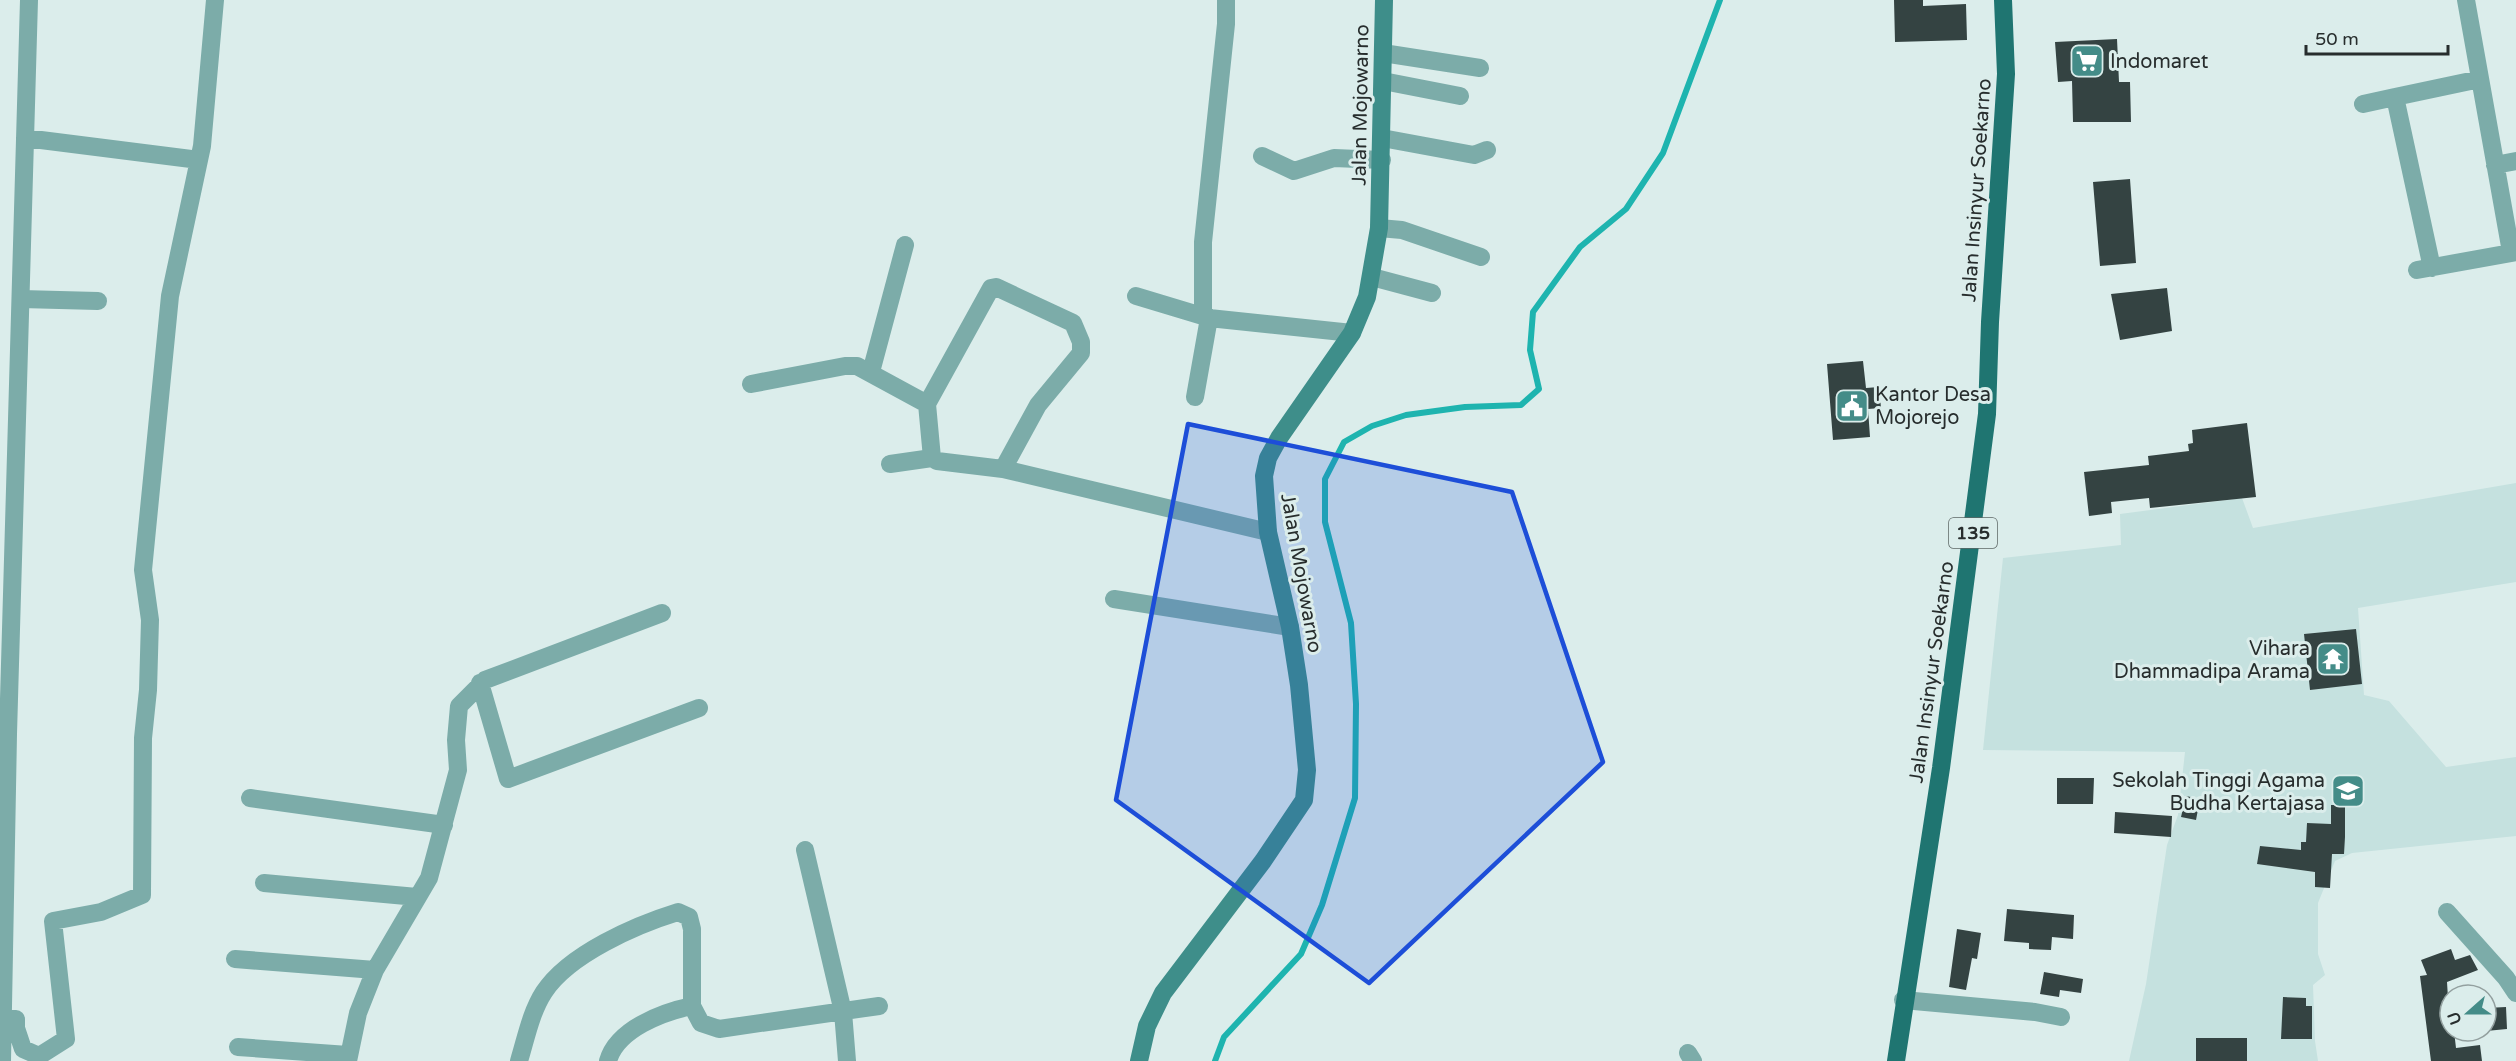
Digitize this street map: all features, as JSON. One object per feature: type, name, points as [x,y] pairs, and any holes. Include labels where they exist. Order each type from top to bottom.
[{"type":"main road","name":"Jalan Insinyur Soekarno","points":[[1896,1061],[1943,757],[1985,425],[2006,74],[2004,0]]},
{"type":"street","points":[[2,1061],[6,560],[21,299],[29,0]]},
{"type":"street","points":[[2,1019],[16,1019],[23,1049],[39,1056],[66,1039],[53,921],[101,912],[142,895],[143,738],[148,690],[150,620],[143,570],[170,296],[199,160],[215,0]]},
{"type":"street","points":[[1195,397],[1209,318],[1201,307],[1203,242],[1226,24],[1226,0]]},
{"type":"street","name":"Jalan Mojowarno","points":[[1138,1061],[1146,1026],[1163,993],[1263,861],[1304,800],[1307,770],[1304,729],[1290,627],[1268,532],[1263,491],[1268,458],[1279,438],[1352,333],[1367,297],[1372,277],[1379,228],[1382,160],[1384,0]]},
{"type":"street","points":[[2396,97],[2425,269],[2514,252],[2495,165],[2466,0]]},
{"type":"street","points":[[1383,53],[1480,68]]},
{"type":"street","points":[[2363,104],[2480,79]]},
{"type":"street","points":[[1383,81],[1460,96]]},
{"type":"street","points":[[25,138],[199,160]]},
{"type":"street","points":[[1382,138],[1474,155],[1487,150]]},
{"type":"street","points":[[1263,156],[1294,171],[1334,158],[1382,160]]},
{"type":"street","points":[[2495,165],[2516,161]]},
{"type":"street","points":[[1379,228],[1402,230],[1481,257]]},
{"type":"street","points":[[871,372],[905,246]]},
{"type":"street","points":[[1372,277],[1432,293]]},
{"type":"street","points":[[932,458],[927,404],[991,288],[996,287],[1073,323],[1081,342],[1081,353],[1038,405],[1003,469]]},
{"type":"street","points":[[1136,296],[1209,318],[1352,333]]},
{"type":"street","points":[[21,299],[98,301]]},
{"type":"street","points":[[751,384],[844,366],[857,366],[927,404]]},
{"type":"street","points":[[890,464],[932,458],[937,461],[1003,469],[1268,532]]},
{"type":"street","points":[[1114,600],[1290,627]]},
{"type":"street","points":[[238,1047],[348,1058],[358,1013],[375,970],[429,878],[458,770],[456,740],[459,706],[480,683],[662,613]]},
{"type":"street","points":[[480,683],[508,779],[699,708]]},
{"type":"street","points":[[250,798],[444,825]]},
{"type":"street","points":[[805,850],[843,1012],[847,1061]]},
{"type":"street","points":[[264,883],[417,897]]},
{"type":"street","points":[[519,1061],[530,1021],[544,992],[561,972],[584,955],[636,928],[678,912],[689,917],[692,929],[692,1006],[701,1023],[719,1029],[879,1006]]},
{"type":"street","points":[[2447,912],[2506,978],[2516,993]]},
{"type":"street","points":[[235,959],[375,970]]},
{"type":"street","points":[[1904,1000],[2035,1012],[2061,1017]]},
{"type":"street","points":[[608,1061],[619,1042],[635,1030],[656,1017],[692,1006]]},
{"type":"highlighted area","points":[[1188,424],[1512,492],[1603,762],[1369,983],[1116,800]]},
{"type":"shaded area","name":"Sekolah Tinggi Agama Budha Kertajasa","points":[[2516,483],[2516,582],[2358,608],[2364,695],[2389,701],[2446,767],[2516,757],[2516,836],[2352,853],[2335,861],[2318,903],[2318,954],[2325,975],[2313,985],[2318,1061],[2129,1061],[2146,984],[2167,845],[2178,815],[2185,752],[1983,750],[2003,558],[2121,545],[2120,514],[2242,498],[2253,528]]},
{"type":"building","points":[[1894,0],[1923,0],[1923,6],[1966,4],[1967,40],[1895,42]]},
{"type":"building","points":[[2117,39],[2119,82],[2130,82],[2131,122],[2073,122],[2072,81],[2058,82],[2055,42]]},
{"type":"building","points":[[2130,179],[2136,263],[2100,266],[2093,182]]},
{"type":"building","points":[[2167,288],[2172,331],[2120,340],[2111,294]]},
{"type":"building","points":[[1863,361],[1866,388],[1879,387],[1881,408],[1868,409],[1870,437],[1833,440],[1827,364]]},
{"type":"building","points":[[2247,423],[2256,497],[2150,508],[2149,498],[2111,502],[2112,513],[2089,516],[2084,472],[2149,465],[2148,456],[2189,451],[2188,444],[2193,443],[2192,430]]},
{"type":"building","name":"Vihara Dhammadipa Arama","points":[[2356,629],[2362,684],[2310,690],[2304,634]]},
{"type":"building","points":[[2057,778],[2094,778],[2093,804],[2057,804]]},
{"type":"building","points":[[2186,796],[2200,799],[2196,820],[2181,817]]},
{"type":"building","points":[[2331,805],[2345,805],[2345,837],[2344,854],[2332,854],[2330,888],[2315,887],[2315,872],[2257,864],[2260,846],[2301,850],[2301,842],[2306,842],[2307,823],[2331,824]]},
{"type":"building","points":[[2115,812],[2172,816],[2171,837],[2114,833]]},
{"type":"building","points":[[2007,909],[2074,915],[2073,939],[2052,937],[2051,950],[2029,949],[2029,943],[2004,941]]},
{"type":"building","points":[[1957,929],[1981,933],[1977,959],[1972,958],[1966,990],[1949,987]]},
{"type":"building","points":[[2451,949],[2455,960],[2470,955],[2478,970],[2447,983],[2438,983],[2438,1043],[2455,1043],[2456,1048],[2480,1045],[2482,1061],[2431,1061],[2420,976],[2427,975],[2421,960]]},
{"type":"building","points":[[2044,972],[2083,979],[2081,993],[2060,990],[2059,997],[2040,994]]},
{"type":"building","points":[[2283,997],[2306,998],[2306,1006],[2312,1006],[2312,1039],[2281,1039]]},
{"type":"building","points":[[2498,1007],[2506,1007],[2507,1029],[2498,1030]]},
{"type":"building","points":[[2196,1038],[2247,1038],[2247,1061],[2196,1061]]},
{"type":"waterway","points":[[1215,1061],[1224,1037],[1301,954],[1322,905],[1355,798],[1356,704],[1351,623],[1325,522],[1325,479],[1344,442],[1372,426],[1406,415],[1465,407],[1521,405],[1539,389],[1530,350],[1533,312],[1580,247],[1626,209],[1663,153],[1720,0]]},
{"type":"place","name":"Indomaret","points":[[2087,61]]},
{"type":"place","name":"Kantor Desa Mojorejo","points":[[1852,406]]},
{"type":"place","name":"Vihara Dhammadipa Arama","points":[[2333,659]]},
{"type":"place","name":"Sekolah Tinggi Agama Budha Kertajasa","points":[[2348,791]]}]
